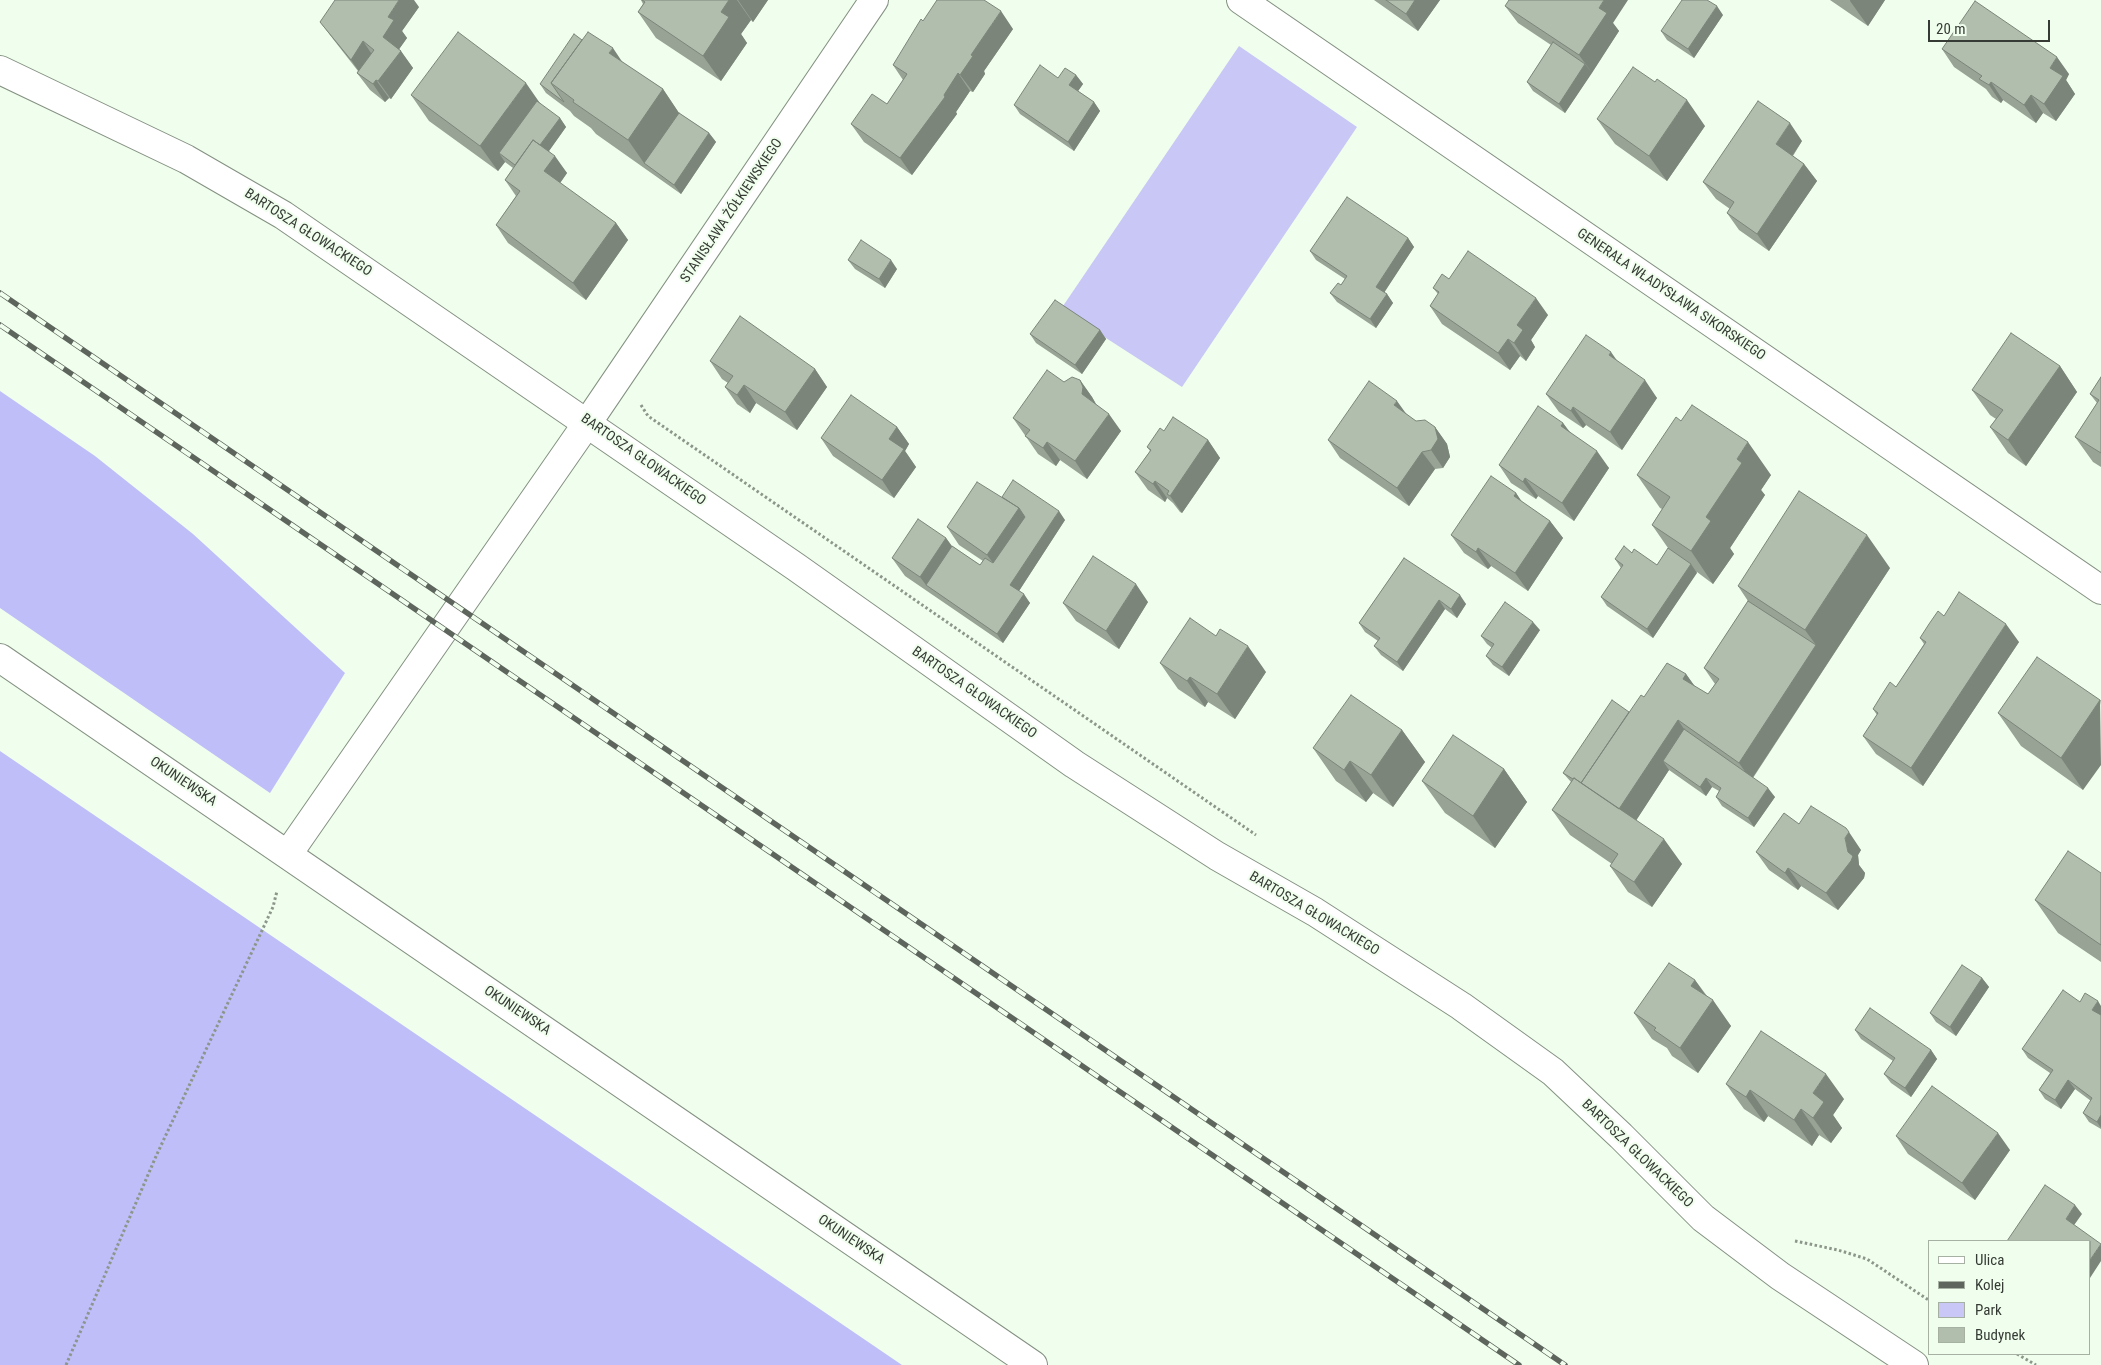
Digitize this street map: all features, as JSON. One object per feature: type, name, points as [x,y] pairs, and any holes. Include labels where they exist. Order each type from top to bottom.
[{"type":"street","name":"STANISŁAWA ŻÓŁKIEWSKIEGO","points":[[288,854],[588,422],[874,0]]},
{"type":"street","name":"GENERAŁA WŁADYSŁAWA SIKORSKIEGO","points":[[1241,0],[2101,590]]},
{"type":"street","name":"BARTOSZA GŁOWACKIEGO","points":[[0,70],[186,159],[284,215],[796,566],[1074,764],[1217,856],[1315,912],[1462,1006],[1553,1072],[1621,1136],[1703,1218],[1780,1276],[1914,1365]]},
{"type":"street","name":"OKUNIEWSKA","points":[[0,658],[1033,1365]]},
{"type":"path","points":[[66,1365],[157,1154],[273,907],[288,854]]},
{"type":"path","points":[[2019,1355],[2036,1365]]},
{"type":"green space","points":[[1239,46],[1357,127],[1182,387],[1061,309]]},
{"type":"shaded area","points":[[0,391],[95,456],[193,534],[345,673],[270,793],[0,608]]},
{"type":"shaded area","points":[[0,751],[902,1365],[0,1365]]},
{"type":"building","points":[[335,0],[399,0],[388,17],[394,20],[383,37],[401,51],[378,81],[376,80],[373,84],[357,73],[374,50],[363,41],[351,60],[320,22]]},
{"type":"building","points":[[642,0],[729,0],[721,12],[729,17],[703,56],[638,12],[645,2]]},
{"type":"building","points":[[937,0],[984,0],[1001,11],[971,55],[973,56],[960,75],[958,73],[944,95],[945,97],[900,158],[851,124],[872,94],[887,104],[907,74],[893,65],[921,19],[923,21]]},
{"type":"building","points":[[1386,0],[1415,0],[1406,14]]},
{"type":"building","points":[[1509,0],[1604,0],[1599,8],[1607,13],[1579,55],[1505,6]]},
{"type":"building","points":[[1682,0],[1707,0],[1717,6],[1688,49],[1661,31]]},
{"type":"building","points":[[1975,1],[2057,57],[2050,68],[2063,76],[2044,104],[2031,95],[2024,105],[1991,82],[1989,85],[1979,79],[1982,76],[1942,49]]},
{"type":"building","points":[[458,32],[526,83],[480,146],[411,95]]},
{"type":"building","points":[[588,32],[613,48],[609,53],[663,89],[628,140],[573,102],[574,100],[551,83]]},
{"type":"building","points":[[574,34],[582,40],[551,83],[564,102],[540,84]]},
{"type":"building","points":[[1553,42],[1585,64],[1559,104],[1527,82]]},
{"type":"building","points":[[1040,65],[1058,78],[1065,68],[1076,75],[1069,85],[1094,102],[1068,142],[1014,105]]},
{"type":"building","points":[[1633,67],[1655,82],[1657,79],[1687,100],[1649,156],[1597,119]]},
{"type":"building","points":[[537,101],[560,118],[540,145],[533,140],[515,165],[499,153]]},
{"type":"building","points":[[1758,101],[1790,123],[1776,144],[1804,164],[1757,234],[1727,213],[1734,202],[1703,182]]},
{"type":"building","points":[[679,113],[709,133],[674,185],[644,163]]},
{"type":"building","points":[[533,140],[555,156],[544,171],[616,223],[573,283],[496,225],[520,191],[505,180]]},
{"type":"building","points":[[1347,197],[1408,238],[1376,287],[1387,294],[1370,319],[1330,293],[1338,283],[1341,285],[1347,276],[1310,251]]},
{"type":"building","points":[[861,240],[891,260],[879,279],[848,260]]},
{"type":"building","points":[[1468,251],[1536,298],[1517,325],[1523,330],[1514,343],[1508,339],[1498,353],[1430,306],[1439,292],[1433,288],[1442,274],[1449,279]]},
{"type":"building","points":[[1055,300],[1100,330],[1075,365],[1030,334]]},
{"type":"building","points":[[740,316],[815,369],[785,412],[744,385],[737,395],[725,387],[733,376],[710,361]]},
{"type":"building","points":[[2011,333],[2060,366],[2008,440],[1990,427],[2003,410],[1972,390]]},
{"type":"building","points":[[1586,335],[1611,352],[1609,355],[1645,380],[1610,432],[1573,407],[1571,411],[1546,394]]},
{"type":"building","points":[[1047,370],[1064,382],[1072,377],[1080,380],[1083,387],[1082,394],[1109,414],[1075,461],[1047,442],[1043,448],[1025,436],[1030,430],[1013,418]]},
{"type":"building","points":[[2101,377],[2101,453],[2075,437],[2099,400],[2090,394]]},
{"type":"building","points":[[1369,381],[1397,401],[1394,405],[1416,421],[1425,420],[1435,427],[1438,439],[1431,450],[1422,452],[1397,488],[1328,440]]},
{"type":"building","points":[[851,395],[897,427],[889,439],[904,449],[882,480],[821,438]]},
{"type":"building","points":[[1692,405],[1748,442],[1737,459],[1742,463],[1706,517],[1711,521],[1691,551],[1652,525],[1670,497],[1637,475],[1676,417],[1681,421]]},
{"type":"building","points":[[1538,406],[1563,423],[1561,426],[1597,451],[1562,503],[1525,478],[1523,482],[1499,465]]},
{"type":"building","points":[[1173,417],[1208,440],[1170,496],[1167,494],[1169,491],[1155,481],[1153,484],[1135,472],[1151,450],[1147,447],[1160,428],[1164,431]]},
{"type":"building","points":[[1491,476],[1516,493],[1514,496],[1550,521],[1515,573],[1478,548],[1476,552],[1451,535]]},
{"type":"building","points":[[1013,480],[1059,511],[1010,585],[1024,594],[997,634],[926,585],[952,546],[980,565],[985,558],[993,563],[1025,517],[1019,508],[1002,497]]},
{"type":"building","points":[[977,482],[1019,508],[987,555],[947,527]]},
{"type":"building","points":[[1799,491],[1867,535],[1805,630],[1738,586]]},
{"type":"building","points":[[918,519],[946,538],[920,577],[892,558]]},
{"type":"building","points":[[1624,546],[1632,553],[1634,549],[1657,565],[1668,548],[1691,564],[1647,629],[1601,597],[1623,565],[1615,559]]},
{"type":"building","points":[[1093,556],[1136,584],[1106,631],[1063,603]]},
{"type":"building","points":[[1404,558],[1460,595],[1451,609],[1439,600],[1397,662],[1374,646],[1380,638],[1359,623]]},
{"type":"building","points":[[1959,592],[2006,624],[1911,768],[1863,736],[1878,713],[1873,709],[1890,682],[1896,687],[1926,642],[1920,638],[1929,624],[1938,611],[1944,616]]},
{"type":"building","points":[[1748,601],[1816,645],[1739,763],[1678,720],[1619,809],[1581,783],[1641,695],[1644,697],[1667,663],[1686,674],[1683,679],[1708,694],[1719,679],[1704,668]]},
{"type":"building","points":[[1505,602],[1533,622],[1502,667],[1486,656],[1494,644],[1481,636]]},
{"type":"building","points":[[1190,618],[1216,636],[1220,629],[1248,646],[1217,694],[1190,677],[1187,681],[1160,663]]},
{"type":"building","points":[[2037,657],[2100,700],[2061,758],[1998,713]]},
{"type":"building","points":[[1351,695],[1402,730],[1371,775],[1350,761],[1344,770],[1313,748]]},
{"type":"building","points":[[1612,700],[1629,712],[1581,783],[1563,773]]},
{"type":"building","points":[[1684,729],[1768,788],[1748,818],[1716,797],[1721,788],[1706,778],[1700,787],[1663,761]]},
{"type":"building","points":[[1453,735],[1504,769],[1473,816],[1422,781]]},
{"type":"building","points":[[1574,778],[1664,839],[1634,882],[1610,866],[1618,854],[1552,810]]},
{"type":"building","points":[[1811,806],[1846,828],[1849,832],[1845,838],[1848,852],[1853,856],[1826,893],[1788,868],[1785,873],[1756,852],[1784,813],[1799,824]]},
{"type":"building","points":[[2068,851],[2101,873],[2101,945],[2035,900]]},
{"type":"building","points":[[1669,963],[1695,980],[1691,986],[1713,1000],[1680,1048],[1634,1013]]},
{"type":"building","points":[[1962,965],[1982,978],[1950,1027],[1930,1013]]},
{"type":"building","points":[[2063,990],[2080,1002],[2085,993],[2098,1001],[2092,1010],[2101,1015],[2101,1115],[2097,1122],[2083,1113],[2092,1098],[2068,1080],[2055,1100],[2039,1090],[2053,1070],[2022,1049]]},
{"type":"building","points":[[1870,1008],[1931,1050],[1905,1088],[1884,1074],[1895,1058],[1855,1030]]},
{"type":"building","points":[[1761,1031],[1826,1074],[1813,1093],[1824,1102],[1813,1118],[1801,1109],[1794,1120],[1750,1090],[1746,1097],[1726,1084]]},
{"type":"building","points":[[1932,1086],[1998,1133],[1962,1183],[1896,1136]]},
{"type":"building","points":[[2045,1185],[2075,1205],[2066,1219],[2101,1244],[2091,1259],[2091,1240],[2008,1240]]},
{"type":"railway","points":[[0,293],[1565,1365]]},
{"type":"railway","points":[[0,325],[1519,1365]]}]
